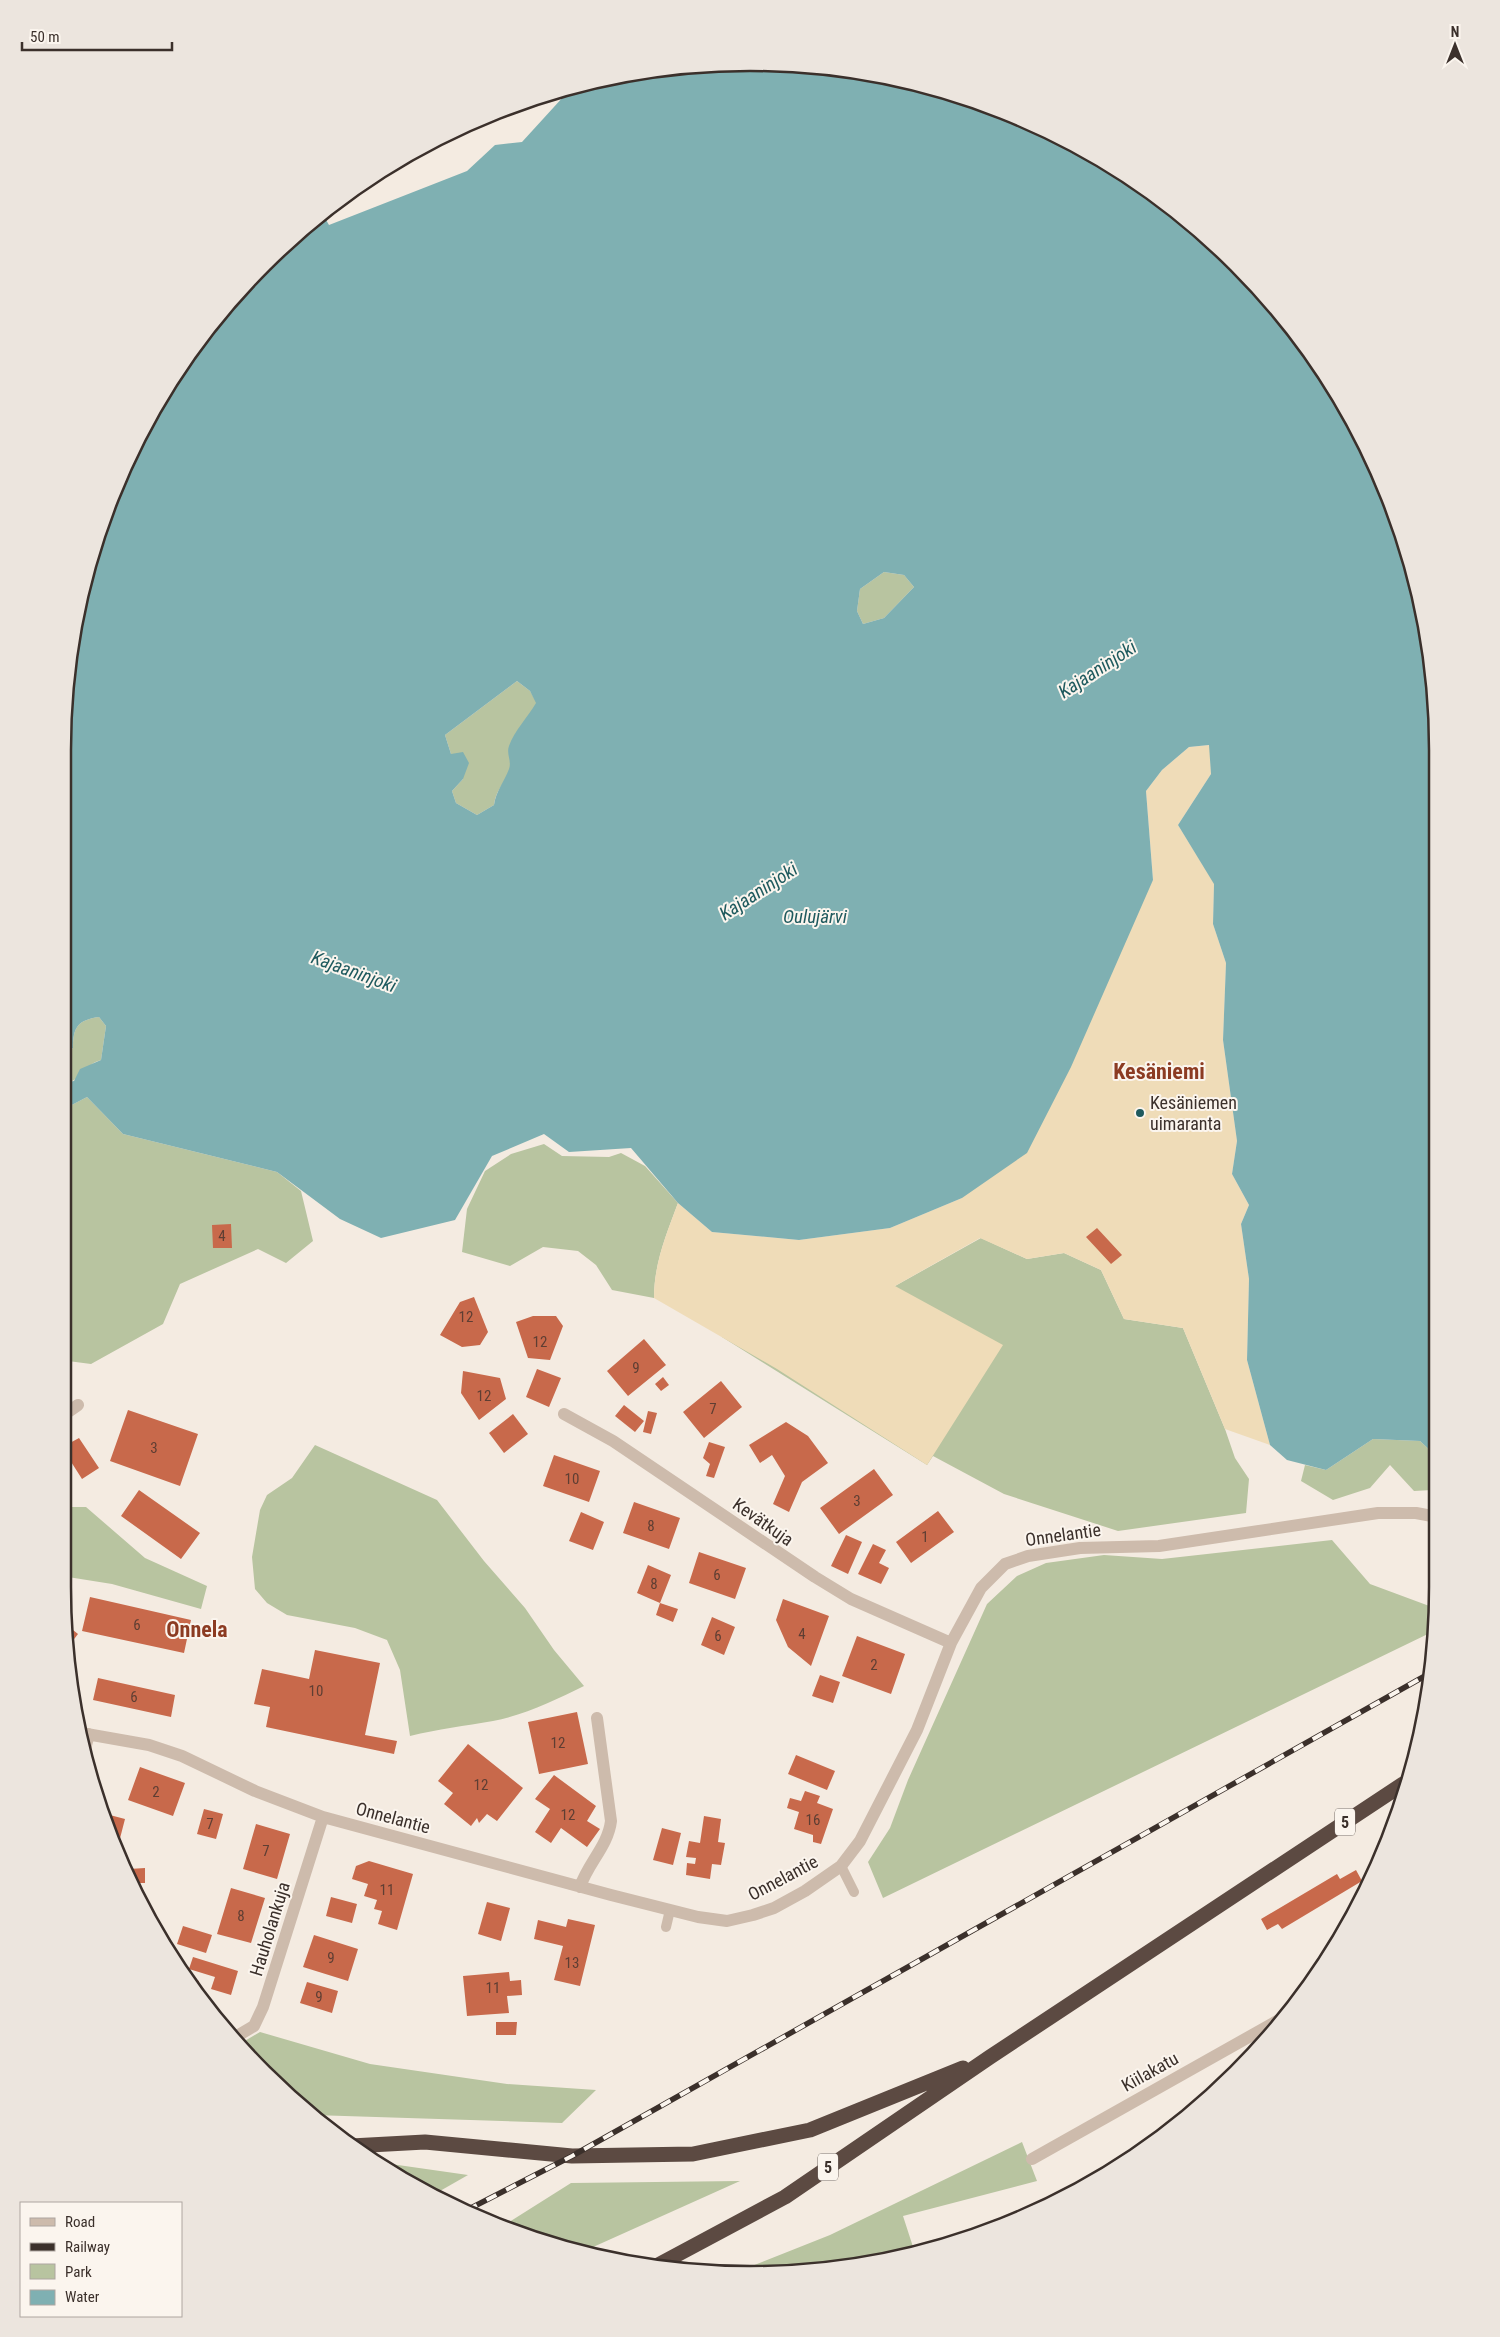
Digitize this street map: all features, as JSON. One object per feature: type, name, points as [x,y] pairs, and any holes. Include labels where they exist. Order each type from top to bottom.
[{"type":"highway","name":"5","points":[[668,2261],[785,2197],[990,2057],[1399,1787]]},
{"type":"highway","points":[[365,2145],[424,2142],[572,2156],[693,2154],[810,2130],[990,2057]]},
{"type":"street","name":"Kevätkuja","points":[[564,1414],[613,1441],[822,1582],[851,1599],[951,1642]]},
{"type":"street","name":"Onnelantie","points":[[87,1733],[148,1745],[182,1756],[255,1791],[323,1817],[670,1910],[698,1917],[727,1921],[774,1908],[805,1891],[841,1866],[860,1842],[917,1730],[951,1642],[981,1588],[1004,1564],[1028,1556],[1080,1548],[1159,1546],[1378,1513],[1416,1513],[1429,1515]]},
{"type":"street","points":[[580,1886],[586,1871],[609,1834],[611,1821],[597,1718]]},
{"type":"street","name":"Hauholankuja","points":[[240,2035],[254,2026],[263,2007],[323,1817]]},
{"type":"street","name":"Kiilakatu","points":[[1032,2158],[1266,2027]]},
{"type":"lane","points":[[841,1866],[854,1892]]},
{"type":"lane","points":[[666,1927],[670,1910]]},
{"type":"green space","points":[[884,572],[904,575],[914,587],[884,618],[863,624],[857,611],[860,589]]},
{"type":"green space","points":[[517,681],[530,691],[537,703],[507,776],[497,793],[494,805],[477,815],[456,803],[452,791],[463,779],[451,754],[445,735]]},
{"type":"green space","points":[[99,1017],[106,1026],[101,1060],[91,1065],[71,1081],[71,1049],[73,1048],[74,1035],[78,1026],[92,1018]]},
{"type":"green space","points":[[87,1097],[123,1134],[277,1172],[301,1191],[313,1241],[286,1263],[258,1249],[180,1284],[163,1324],[91,1364],[71,1361],[71,1105]]},
{"type":"green space","points":[[544,1144],[562,1156],[609,1157],[621,1153],[645,1166],[678,1203],[658,1261],[654,1298],[612,1290],[596,1265],[578,1251],[543,1247],[510,1266],[462,1252],[467,1209],[485,1171],[511,1154]]},
{"type":"green space","points":[[981,1238],[1027,1259],[1064,1253],[1101,1270],[1124,1319],[1183,1328],[1235,1458],[1249,1479],[1246,1513],[1118,1531],[1004,1494],[933,1456],[927,1465],[722,1337],[895,1286]]},
{"type":"green space","points":[[1373,1439],[1420,1441],[1429,1449],[1429,1490],[1414,1491],[1390,1465],[1370,1488],[1333,1500],[1301,1481],[1305,1465],[1326,1470]]},
{"type":"green space","points":[[315,1445],[437,1500],[484,1561],[525,1608],[554,1650],[584,1686],[517,1715],[410,1736],[400,1670],[387,1640],[355,1628],[287,1615],[267,1603],[255,1589],[252,1557],[260,1510],[267,1495],[292,1478]]},
{"type":"green space","points":[[71,1507],[86,1507],[145,1558],[207,1586],[201,1609],[112,1584],[71,1577]]},
{"type":"green space","points":[[1332,1540],[1370,1584],[1428,1606],[1427,1635],[883,1898],[868,1862],[890,1828],[908,1780],[987,1604],[1017,1576],[1046,1563],[1104,1555],[1162,1559]]},
{"type":"green space","points":[[260,2032],[370,2064],[507,2084],[596,2090],[562,2123],[325,2115],[270,2067],[245,2041]]},
{"type":"green space","points":[[1022,2142],[1037,2181],[903,2216],[913,2246],[839,2260],[752,2266],[830,2235]]},
{"type":"green space","points":[[394,2164],[468,2175],[440,2191]]},
{"type":"green space","points":[[740,2181],[593,2247],[510,2222],[571,2183]]},
{"type":"sand","name":"Kesäniemen uimaranta","points":[[1210,745],[1211,774],[1178,825],[1214,883],[1213,924],[1226,963],[1223,1040],[1237,1141],[1232,1174],[1249,1205],[1241,1224],[1249,1279],[1247,1360],[1270,1445],[1225,1429],[1183,1328],[1124,1319],[1101,1270],[1064,1253],[1027,1259],[980,1238],[895,1286],[1003,1345],[927,1465],[777,1369],[654,1298],[658,1261],[678,1203],[712,1232],[799,1240],[890,1228],[962,1198],[1153,880],[1146,791],[1162,770],[1189,747]]},
{"type":"water","name":"Oulujärvi","points":[[750,71],[794,73],[839,77],[926,94],[968,107],[1050,141],[1089,162],[1127,186],[1198,240],[1230,270],[1260,302],[1314,373],[1338,411],[1359,450],[1393,532],[1406,574],[1423,661],[1429,750],[1429,1449],[1420,1441],[1373,1439],[1326,1470],[1287,1460],[1270,1445],[1247,1360],[1249,1279],[1241,1224],[1249,1205],[1232,1174],[1237,1141],[1223,1040],[1226,963],[1213,924],[1214,884],[1178,825],[1211,774],[1209,745],[1189,747],[1162,770],[1146,791],[1153,880],[1071,1067],[1027,1153],[962,1198],[890,1228],[799,1240],[712,1232],[678,1203],[631,1148],[569,1152],[544,1134],[492,1156],[455,1220],[381,1238],[340,1219],[277,1172],[123,1134],[87,1097],[71,1105],[71,1082],[74,1081],[80,1069],[101,1060],[106,1026],[99,1017],[86,1020],[78,1026],[74,1035],[73,1048],[71,1049],[71,750],[77,661],[94,574],[107,532],[141,450],[162,411],[212,337],[240,302],[302,240],[326,220],[329,225],[467,171],[495,145],[522,142],[563,98],[618,84],[661,77]],"holes":[[[884,572],[904,575],[914,587],[884,618],[863,624],[857,611],[860,589]],[[517,681],[530,691],[536,703],[511,740],[508,749],[509,769],[498,791],[494,805],[477,815],[456,803],[452,791],[463,779],[469,763],[463,752],[451,754],[445,735]]]},
{"type":"building","points":[[231,1224],[232,1248],[213,1248],[212,1225]]},
{"type":"building","points":[[1097,1228],[1122,1255],[1111,1264],[1086,1237]]},
{"type":"building","points":[[474,1297],[488,1332],[480,1345],[462,1347],[440,1335],[460,1302]]},
{"type":"building","points":[[533,1316],[556,1316],[563,1326],[550,1360],[528,1358],[516,1322]]},
{"type":"building","points":[[644,1339],[666,1365],[628,1396],[607,1371]]},
{"type":"building","points":[[537,1369],[561,1378],[549,1407],[526,1397]]},
{"type":"building","points":[[463,1371],[500,1378],[506,1399],[479,1420],[461,1393]]},
{"type":"building","points":[[663,1377],[669,1385],[661,1391],[655,1384]]},
{"type":"building","points":[[721,1381],[742,1407],[704,1438],[683,1412]]},
{"type":"building","points":[[624,1405],[644,1421],[635,1432],[615,1416]]},
{"type":"building","points":[[128,1410],[198,1434],[180,1486],[110,1461]]},
{"type":"building","points":[[648,1411],[657,1413],[651,1434],[643,1432]]},
{"type":"building","points":[[513,1414],[528,1434],[504,1453],[489,1433]]},
{"type":"building","points":[[786,1422],[808,1436],[828,1463],[802,1482],[789,1512],[773,1504],[785,1476],[772,1455],[760,1463],[749,1445]]},
{"type":"building","points":[[79,1438],[99,1468],[82,1479],[71,1462],[71,1442]]},
{"type":"building","points":[[709,1442],[725,1447],[714,1478],[706,1476],[710,1464],[703,1458]]},
{"type":"building","points":[[554,1455],[600,1471],[589,1502],[543,1486]]},
{"type":"building","points":[[874,1469],[893,1495],[839,1534],[820,1508]]},
{"type":"building","points":[[139,1490],[200,1533],[181,1559],[121,1516]]},
{"type":"building","points":[[634,1502],[680,1518],[669,1549],[623,1533]]},
{"type":"building","points":[[938,1511],[954,1532],[911,1563],[896,1542]]},
{"type":"building","points":[[581,1512],[604,1522],[593,1550],[569,1541]]},
{"type":"building","points":[[846,1535],[862,1542],[848,1574],[831,1566]]},
{"type":"building","points":[[873,1544],[886,1550],[879,1563],[889,1568],[881,1584],[858,1574]]},
{"type":"building","points":[[699,1552],[746,1568],[735,1599],[689,1583]]},
{"type":"building","points":[[648,1565],[671,1575],[660,1603],[637,1593]]},
{"type":"building","points":[[90,1597],[191,1620],[184,1653],[82,1631]]},
{"type":"building","points":[[783,1599],[829,1616],[811,1666],[788,1647],[776,1620]]},
{"type":"building","points":[[660,1603],[678,1609],[673,1622],[656,1615]]},
{"type":"building","points":[[712,1617],[735,1627],[724,1655],[701,1645]]},
{"type":"building","points":[[73,1630],[78,1634],[74,1640]]},
{"type":"building","points":[[857,1636],[905,1654],[891,1694],[842,1676]]},
{"type":"building","points":[[315,1650],[380,1663],[365,1735],[397,1741],[394,1754],[266,1727],[270,1707],[254,1704],[262,1669],[309,1679]]},
{"type":"building","points":[[820,1675],[840,1682],[833,1703],[812,1696]]},
{"type":"building","points":[[98,1678],[175,1695],[171,1717],[93,1700]]},
{"type":"building","points":[[577,1712],[588,1764],[539,1774],[528,1722]]},
{"type":"building","points":[[468,1744],[523,1788],[497,1821],[487,1814],[479,1823],[477,1818],[471,1826],[444,1804],[453,1793],[438,1781]]},
{"type":"building","points":[[796,1755],[835,1771],[827,1790],[788,1774]]},
{"type":"building","points":[[140,1767],[185,1783],[173,1816],[128,1800]]},
{"type":"building","points":[[554,1775],[596,1806],[587,1821],[600,1829],[587,1847],[561,1828],[551,1843],[535,1832],[550,1809],[535,1799]]},
{"type":"building","points":[[805,1791],[820,1796],[817,1803],[833,1809],[821,1844],[813,1842],[813,1835],[794,1829],[799,1812],[787,1808],[790,1798],[801,1801]]},
{"type":"building","points":[[204,1809],[223,1814],[216,1839],[197,1834]]},
{"type":"building","points":[[111,1815],[125,1819],[120,1839]]},
{"type":"building","points":[[704,1816],[721,1819],[718,1842],[725,1843],[721,1865],[712,1864],[710,1879],[686,1875],[687,1863],[695,1864],[696,1858],[686,1857],[689,1841],[700,1843]]},
{"type":"building","points":[[256,1824],[290,1834],[277,1879],[243,1869]]},
{"type":"building","points":[[662,1828],[681,1833],[673,1865],[653,1860]]},
{"type":"building","points":[[369,1861],[413,1874],[397,1930],[378,1924],[382,1911],[374,1909],[377,1900],[364,1896],[368,1884],[352,1879],[356,1866]]},
{"type":"building","points":[[145,1868],[145,1883],[139,1883],[133,1869]]},
{"type":"building","points":[[1356,1870],[1362,1881],[1282,1929],[1278,1924],[1267,1930],[1261,1919],[1337,1874],[1340,1879]]},
{"type":"building","points":[[231,1888],[265,1898],[251,1943],[217,1934]]},
{"type":"building","points":[[331,1897],[357,1904],[352,1923],[326,1916]]},
{"type":"building","points":[[487,1902],[510,1908],[501,1941],[478,1934]]},
{"type":"building","points":[[568,1919],[595,1925],[580,1986],[554,1980],[563,1946],[534,1939],[538,1920],[566,1927]]},
{"type":"building","points":[[183,1926],[212,1935],[206,1953],[177,1944]]},
{"type":"building","points":[[314,1935],[358,1949],[348,1981],[303,1967]]},
{"type":"building","points":[[193,1957],[238,1971],[231,1995],[211,1989],[215,1977],[189,1968]]},
{"type":"building","points":[[509,1972],[510,1981],[521,1980],[522,1995],[507,1996],[509,2013],[467,2016],[463,1976]]},
{"type":"building","points":[[307,1982],[338,1991],[332,2013],[300,2003]]},
{"type":"building","points":[[496,2022],[517,2022],[516,2035],[496,2035]]},
{"type":"railway","points":[[474,2207],[572,2156],[1423,1677]]},
{"type":"place","name":"Kesäniemen uimaranta","points":[[1140,1113]]},
{"type":"district","name":"Kesäniemi","points":[[1159,1071]]},
{"type":"district","name":"Onnela","points":[[197,1629]]},
{"type":"water label","name":"Kajaaninjoki","points":[[1097,669]]},
{"type":"water label","name":"Kajaaninjoki","points":[[758,891]]},
{"type":"water label","name":"Kajaaninjoki","points":[[354,971]]}]
